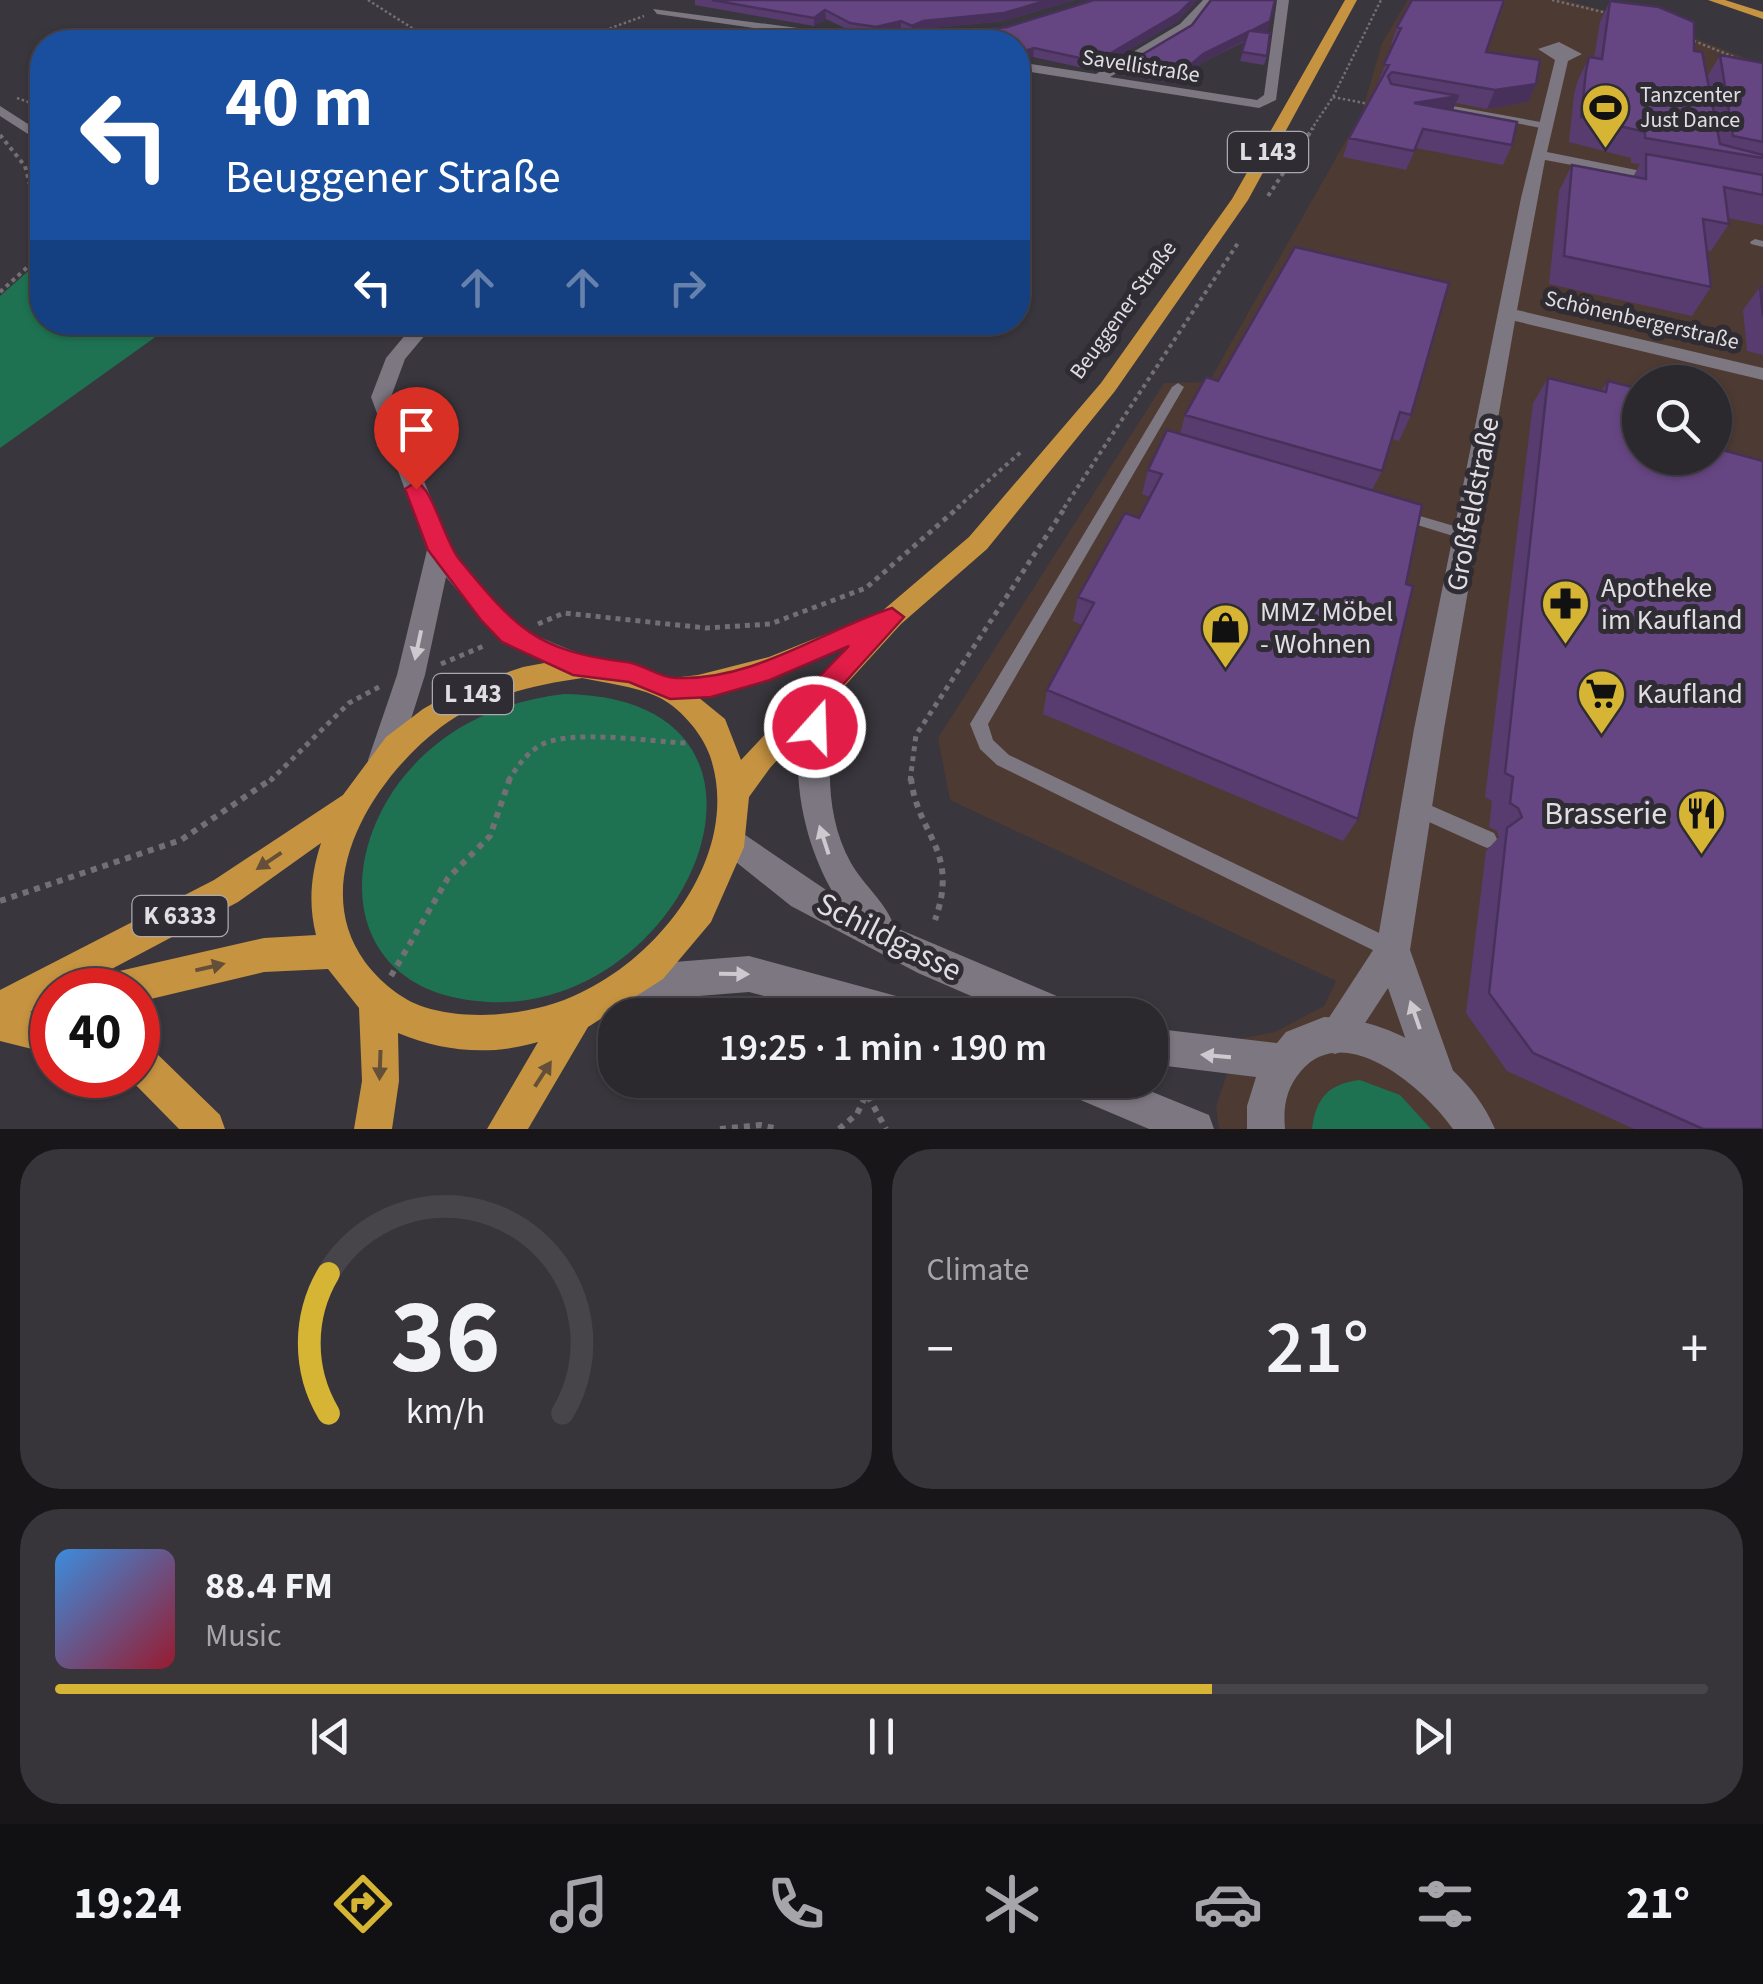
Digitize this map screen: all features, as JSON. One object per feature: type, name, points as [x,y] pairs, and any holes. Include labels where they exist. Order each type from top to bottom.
[{"type":"main road","name":"Beuggener Straße","points":[[735,791],[892,617],[978,543],[1022,494],[1164,312],[1240,200],[1351,0]]},
{"type":"main road","points":[[1714,0],[1763,16]]},
{"type":"main road","name":"Beuggener Straße","points":[[670,689],[711,687],[761,673],[892,617]]},
{"type":"main road","name":"L 143","points":[[582,668],[632,673],[670,689],[698,709],[716,732],[735,791],[732,840],[713,889],[682,938],[638,982],[575,1016],[532,1029],[474,1033],[408,1019],[376,1000],[354,977],[338,951],[327,904],[327,879],[338,830],[382,760],[430,719],[480,690],[535,673],[582,668]]},
{"type":"main road","name":"K 6333","points":[[0,1012],[226,891],[350,806]]},
{"type":"main road","name":"K 6333","points":[[160,979],[264,954],[338,951]]},
{"type":"main road","points":[[373,1129],[380,1067],[376,1000]]},
{"type":"main road","name":"K 6333","points":[[0,1012],[30,1007]]},
{"type":"main road","points":[[506,1129],[575,1016]]},
{"type":"main road","points":[[0,1024],[30,1031]]},
{"type":"main road","points":[[160,1083],[206,1129]]},
{"type":"street","points":[[1097,79],[1184,27],[1209,0]]},
{"type":"street","name":"Savellistraße","points":[[1030,68],[1259,104],[1271,97],[1283,0]]},
{"type":"street","points":[[656,12],[786,30]]},
{"type":"street","name":"Großfeldstraße","points":[[1335,1036],[1393,950],[1466,535],[1562,60]]},
{"type":"street","points":[[0,110],[30,131]]},
{"type":"street","points":[[1540,155],[1685,181]]},
{"type":"street","name":"Schönenbergerstraße","points":[[1510,314],[1763,374]]},
{"type":"street","points":[[416,335],[396,358],[381,397],[439,550],[511,636],[582,668]]},
{"type":"street","points":[[382,760],[411,674],[439,550]]},
{"type":"street","points":[[827,685],[815,727],[816,814],[828,855],[860,908],[900,947]]},
{"type":"street","name":"Schildgasse","points":[[732,840],[763,871],[900,947],[1018,998]]},
{"type":"street","name":"Großfeldstraße","points":[[1393,950],[1438,1079]]},
{"type":"street","points":[[638,982],[749,974],[837,998]]},
{"type":"street","points":[[1266,1129],[1269,1086],[1282,1062],[1314,1040],[1335,1036],[1387,1046],[1438,1079],[1476,1129]]},
{"type":"street","points":[[1168,1048],[1282,1062]]},
{"type":"street","points":[[1120,1098],[1194,1129]]},
{"type":"lane","points":[[1423,102],[1546,126]]},
{"type":"lane","points":[[1178,387],[1150,441],[979,724],[986,744],[1003,760],[1393,950]]},
{"type":"lane","points":[[1150,441],[1169,446]]},
{"type":"lane","points":[[1392,513],[1466,535]]},
{"type":"lane","points":[[1416,807],[1487,839]]},
{"type":"path","points":[[368,0],[415,30]]},
{"type":"path","points":[[1258,212],[1333,97],[1381,0]]},
{"type":"path","points":[[1552,0],[1612,15]]},
{"type":"path","points":[[606,30],[656,12]]},
{"type":"path","points":[[1676,34],[1746,61]]},
{"type":"path","points":[[15,98],[30,104]]},
{"type":"path","points":[[0,136],[16,151],[30,176]]},
{"type":"path","points":[[935,920],[944,895],[940,848],[910,783],[916,736],[1248,228]]},
{"type":"path","points":[[0,292],[30,265]]},
{"type":"path","points":[[0,901],[180,840],[268,783],[349,703],[564,613],[706,628],[770,624],[866,588],[1024,450]]},
{"type":"path","points":[[376,1000],[448,878],[490,836],[508,780],[542,744],[564,738],[680,746],[716,732]]},
{"type":"path","points":[[839,1129],[866,1098]]},
{"type":"path","points":[[869,1098],[886,1129]]},
{"type":"path","points":[[720,1129],[760,1125],[779,1129]]},
{"type":"shaded area","points":[[1408,0],[1565,0],[1664,26],[1763,65],[1763,1129],[1219,1129],[1216,1106],[1239,1039],[1275,1032],[1324,1006],[1336,981],[950,800],[938,738],[1164,383],[1209,382],[1362,112],[1382,43]]},
{"type":"green space","points":[[30,270],[30,335],[158,335],[0,448],[0,296]]},
{"type":"green space","points":[[564,694],[643,709],[689,745],[706,795],[698,853],[669,910],[622,959],[560,992],[488,1002],[436,992],[398,971],[374,940],[363,903],[364,862],[377,821],[400,782],[448,736],[495,711]]},
{"type":"green space","points":[[1360,1080],[1400,1095],[1431,1129],[1312,1129],[1326,1094]]},
{"type":"building","points":[[712,0],[1048,0],[1004,13],[923,21],[912,26],[901,21],[876,27],[850,23],[825,10],[814,18]]},
{"type":"building","points":[[1094,0],[1192,0],[1179,13],[1099,60],[1030,49],[1030,30],[977,30],[1007,27]]},
{"type":"building","points":[[1211,0],[1275,0],[1270,21],[1251,31],[1270,33],[1267,56],[1242,52],[1248,32],[1203,54],[1179,75],[1123,66],[1192,25]]},
{"type":"building","points":[[1412,0],[1504,0],[1486,52],[1540,60],[1536,84],[1495,90],[1392,72],[1388,76],[1391,84],[1459,96],[1414,103],[1517,122],[1512,145],[1423,129],[1414,151],[1349,138],[1389,65],[1384,64],[1401,28],[1397,27]]},
{"type":"building","points":[[1610,1],[1659,7],[1694,22],[1694,51],[1702,52],[1720,144],[1763,158],[1645,138],[1645,132],[1581,117],[1589,57],[1602,59]]},
{"type":"building","points":[[1720,55],[1763,63],[1763,142],[1733,136]]},
{"type":"building","points":[[1646,154],[1763,175],[1763,195],[1724,187],[1729,224],[1703,219],[1711,287],[1564,256],[1572,165],[1646,179]]},
{"type":"building","points":[[1295,247],[1449,283],[1411,415],[1400,412],[1382,471],[1185,415],[1206,377],[1218,381]]},
{"type":"building","points":[[1548,378],[1606,392],[1608,381],[1622,384],[1622,475],[1732,475],[1732,453],[1763,461],[1763,1129],[1703,1129],[1533,1053],[1489,993],[1507,828],[1522,817],[1510,803],[1513,777],[1505,773]]},
{"type":"building","name":"MMZ Möbel - Wohnen","points":[[1167,430],[1422,505],[1406,584],[1413,586],[1358,819],[1047,690],[1094,603],[1078,597],[1125,513],[1139,518],[1162,474],[1148,470]]},
{"type":"place","name":"Tanzcenter Just Dance","points":[[1605,150]]},
{"type":"place","name":"Apotheke im Kaufland","points":[[1566,646]]},
{"type":"place","name":"MMZ Möbel - Wohnen","points":[[1225,670]]},
{"type":"place","name":"Kaufland","points":[[1602,736]]},
{"type":"place","name":"Brasserie","points":[[1702,856]]},
{"type":"route","points":[[416,489],[439,550],[511,636],[582,668],[632,673],[670,689],[711,687],[761,673],[892,617],[827,685],[815,727]]}]
